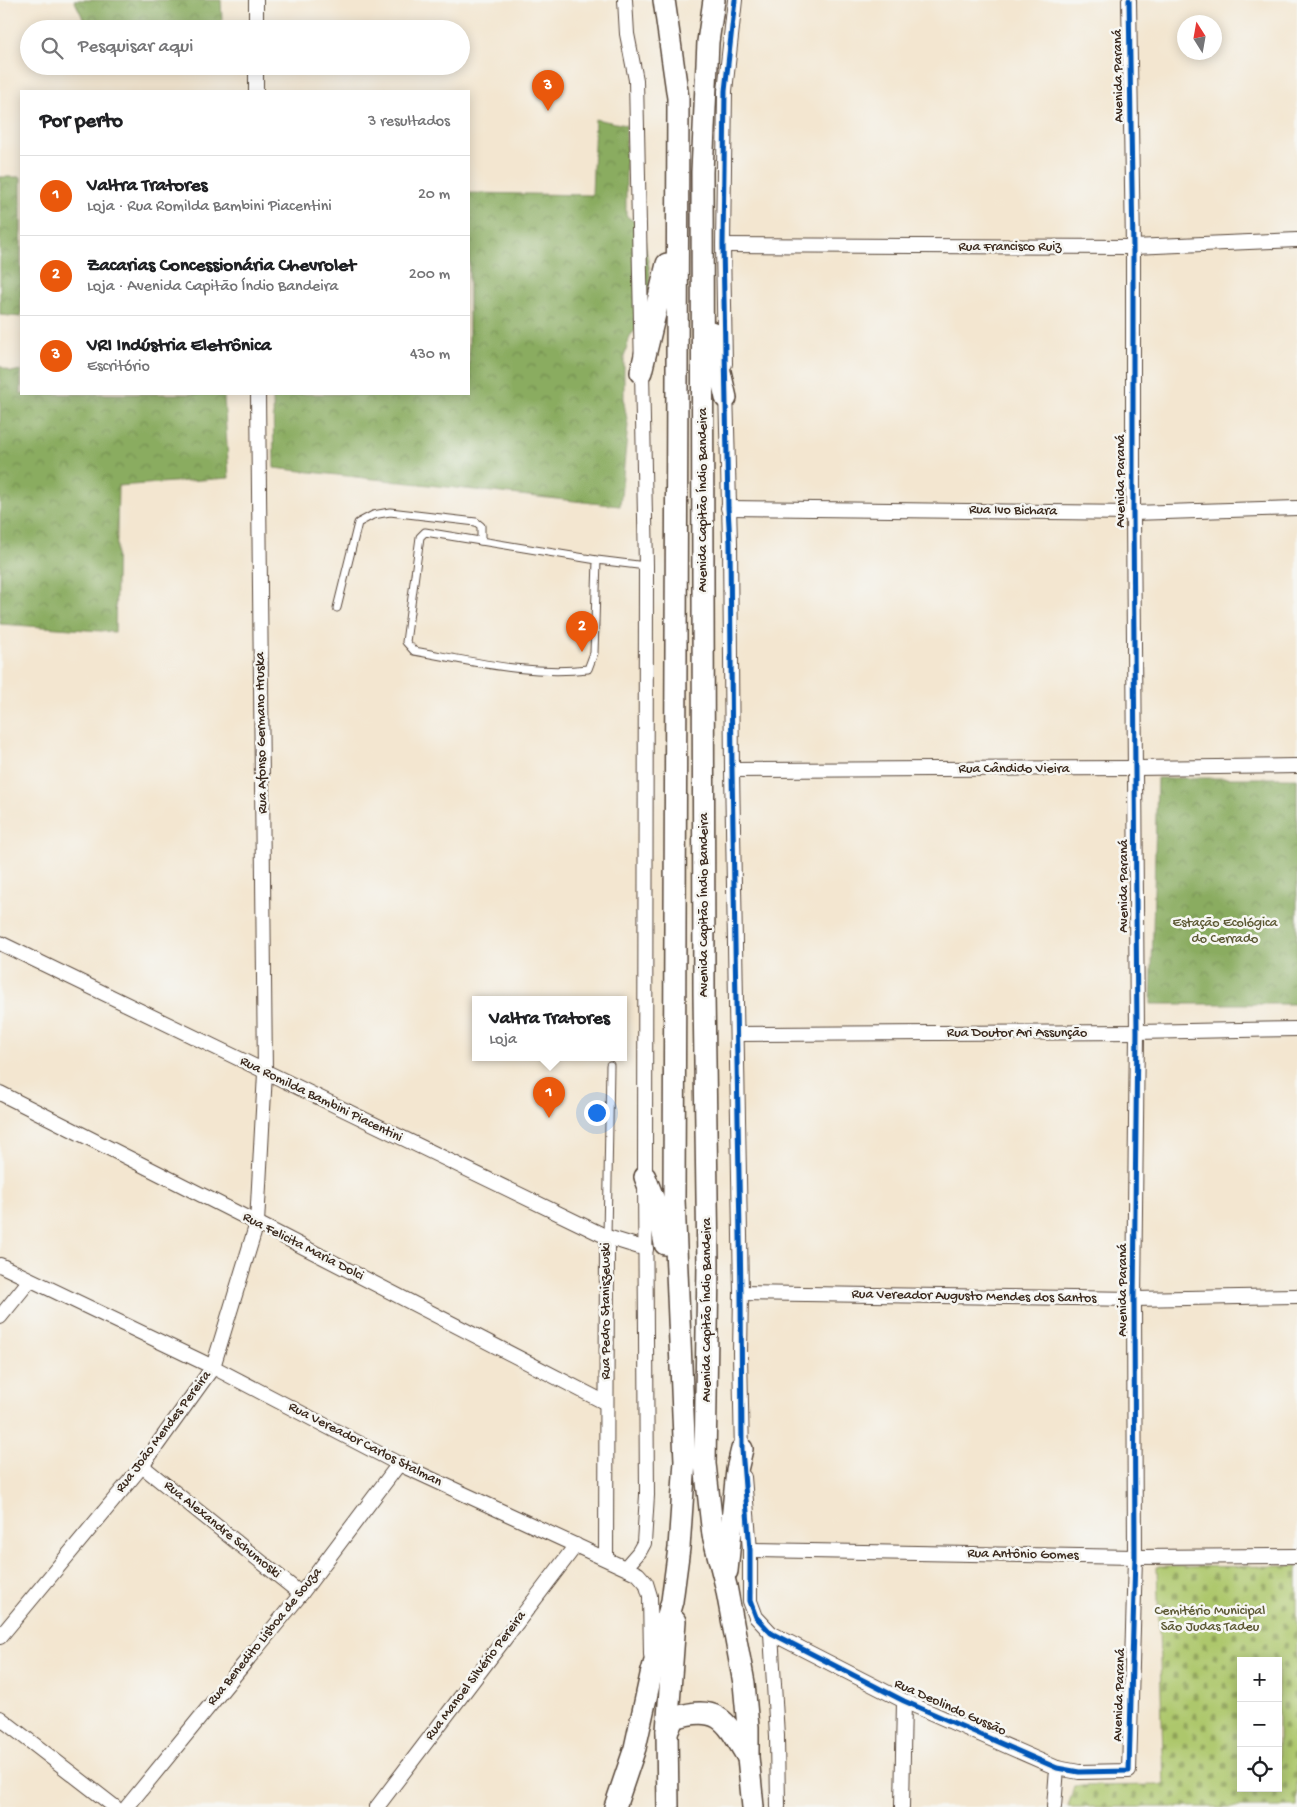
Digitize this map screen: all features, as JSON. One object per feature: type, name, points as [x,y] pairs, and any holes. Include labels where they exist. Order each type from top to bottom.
[{"type":"main road","name":"Avenida Capitão Índio Bandeira","points":[[664,0],[678,98],[676,222],[674,1200],[685,1461],[679,1548],[672,1601]]},
{"type":"main road","name":"Avenida Capitão Índio Bandeira","points":[[714,0],[708,42],[702,153],[704,994],[708,1264],[706,1464],[713,1535],[726,1586],[744,1683],[753,1807]]},
{"type":"main road","points":[[641,372],[676,222]]},
{"type":"main road","points":[[702,291],[726,398]]},
{"type":"main road","points":[[645,1177],[659,1212],[679,1325]]},
{"type":"main road","points":[[726,1586],[737,1470],[742,1449]]},
{"type":"main road","points":[[615,1807],[635,1748],[672,1601]]},
{"type":"main road","points":[[654,1807],[668,1797],[667,1731],[676,1621],[672,1601]]},
{"type":"main road","points":[[667,1731],[674,1718],[694,1712],[720,1718],[728,1724],[748,1757]]},
{"type":"street","points":[[256,0],[256,20]]},
{"type":"street","points":[[625,0],[627,34],[636,80],[646,566],[645,1177],[647,1503],[644,1543],[626,1567]]},
{"type":"street","points":[[735,0],[725,91],[723,246],[730,543],[732,770],[742,1293],[740,1353],[742,1449],[750,1550],[750,1601],[756,1617],[771,1633],[777,1736],[778,1807]]},
{"type":"street","name":"Avenida Paraná","points":[[1129,0],[1133,248],[1137,1032],[1134,1299],[1136,1558],[1129,1771]]},
{"type":"street","points":[[256,75],[256,90]]},
{"type":"street","name":"Rua Francisco Ruiz","points":[[723,246],[1133,248],[1297,240]]},
{"type":"street","name":"Rua Afonso Germano Hruska","points":[[258,395],[265,1073]]},
{"type":"street","name":"Rua Ivo Bichara","points":[[728,508],[1133,513],[1297,508]]},
{"type":"street","name":"Rua Cândido Vieira","points":[[732,770],[1297,766]]},
{"type":"street","name":"Rua Romilda Bambini Piacentini","points":[[0,943],[607,1237],[646,1249]]},
{"type":"street","name":"Rua Doutor Ari Assunção","points":[[737,1034],[1137,1032],[1297,1029]]},
{"type":"street","name":"Rua João Mendes Pereira","points":[[0,1637],[142,1466],[213,1367],[258,1223],[265,1073]]},
{"type":"street","name":"Rua Felicita Maria Dolci","points":[[0,1093],[258,1223],[606,1403]]},
{"type":"street","name":"Rua Pedro Staniszewski","points":[[606,1558],[607,1237]]},
{"type":"street","name":"Rua Vereador Carlos Stalman","points":[[0,1265],[213,1367],[399,1464],[638,1574],[646,1583],[650,1596],[652,1675]]},
{"type":"street","points":[[0,1317],[30,1280]]},
{"type":"street","name":"Rua Vereador Augusto Mendes dos Santos","points":[[742,1293],[1134,1299],[1297,1296]]},
{"type":"street","name":"Rua Benedito Lisboa de Souza","points":[[128,1807],[301,1594],[399,1464]]},
{"type":"street","name":"Rua Alexandre Schumoski","points":[[142,1466],[301,1594]]},
{"type":"street","name":"Rua Manoel Silvério Pereira","points":[[377,1807],[576,1545]]},
{"type":"street","name":"Rua Antônio Gomes","points":[[750,1550],[1136,1558],[1297,1556]]},
{"type":"street","name":"Rua Deolindo Gussão","points":[[771,1633],[904,1701],[1057,1768],[1079,1772],[1129,1771]]},
{"type":"street","points":[[902,1807],[904,1701]]},
{"type":"street","points":[[0,1718],[115,1807]]},
{"type":"street","points":[[1054,1807],[1057,1768]]},
{"type":"lane","points":[[337,608],[358,523],[374,515],[390,512],[476,522],[481,526],[481,541]]},
{"type":"lane","points":[[597,560],[594,653],[588,669],[570,671],[503,667],[414,652],[406,642],[420,536],[425,532],[597,560],[646,566]]},
{"type":"lane","name":"Rua Pedro Staniszewski","points":[[607,1237],[610,1065]]},
{"type":"green space","points":[[74,0],[221,0],[222,20],[84,20]]},
{"type":"green space","points":[[595,119],[626,125],[626,216],[642,226],[650,273],[647,318],[630,336],[624,357],[624,403],[628,425],[620,506],[274,468],[273,395],[470,395],[470,193],[592,195]]},
{"type":"green space","points":[[0,177],[20,177],[20,317],[0,315]]},
{"type":"green space","points":[[0,366],[11,372],[20,370],[20,395],[224,396],[229,478],[118,486],[115,632],[0,624]]},
{"type":"green space","name":"Estação Ecológica do Cerrado","points":[[1157,778],[1297,778],[1297,1004],[1151,1004]]},
{"type":"green space","name":"Cemitério Municipal São Judas Tadeu","points":[[1297,1566],[1297,1807],[1068,1807],[1074,1786],[1164,1785],[1157,1567]]},
{"type":"cycle path","points":[[735,0],[725,91],[723,245],[730,543],[742,1449],[750,1550],[750,1601],[756,1617],[771,1633],[904,1701],[1057,1768],[1079,1772],[1129,1771],[1135,1557],[1134,1299],[1137,1032],[1133,247],[1129,0]]},
{"type":"place","name":"VRI Indústria Eletrônica","points":[[548,111]]},
{"type":"place","name":"Zacarias Concessionária Chevrolet","points":[[582,652]]},
{"type":"place","name":"Valtra Tratores","points":[[549,1118]]}]
